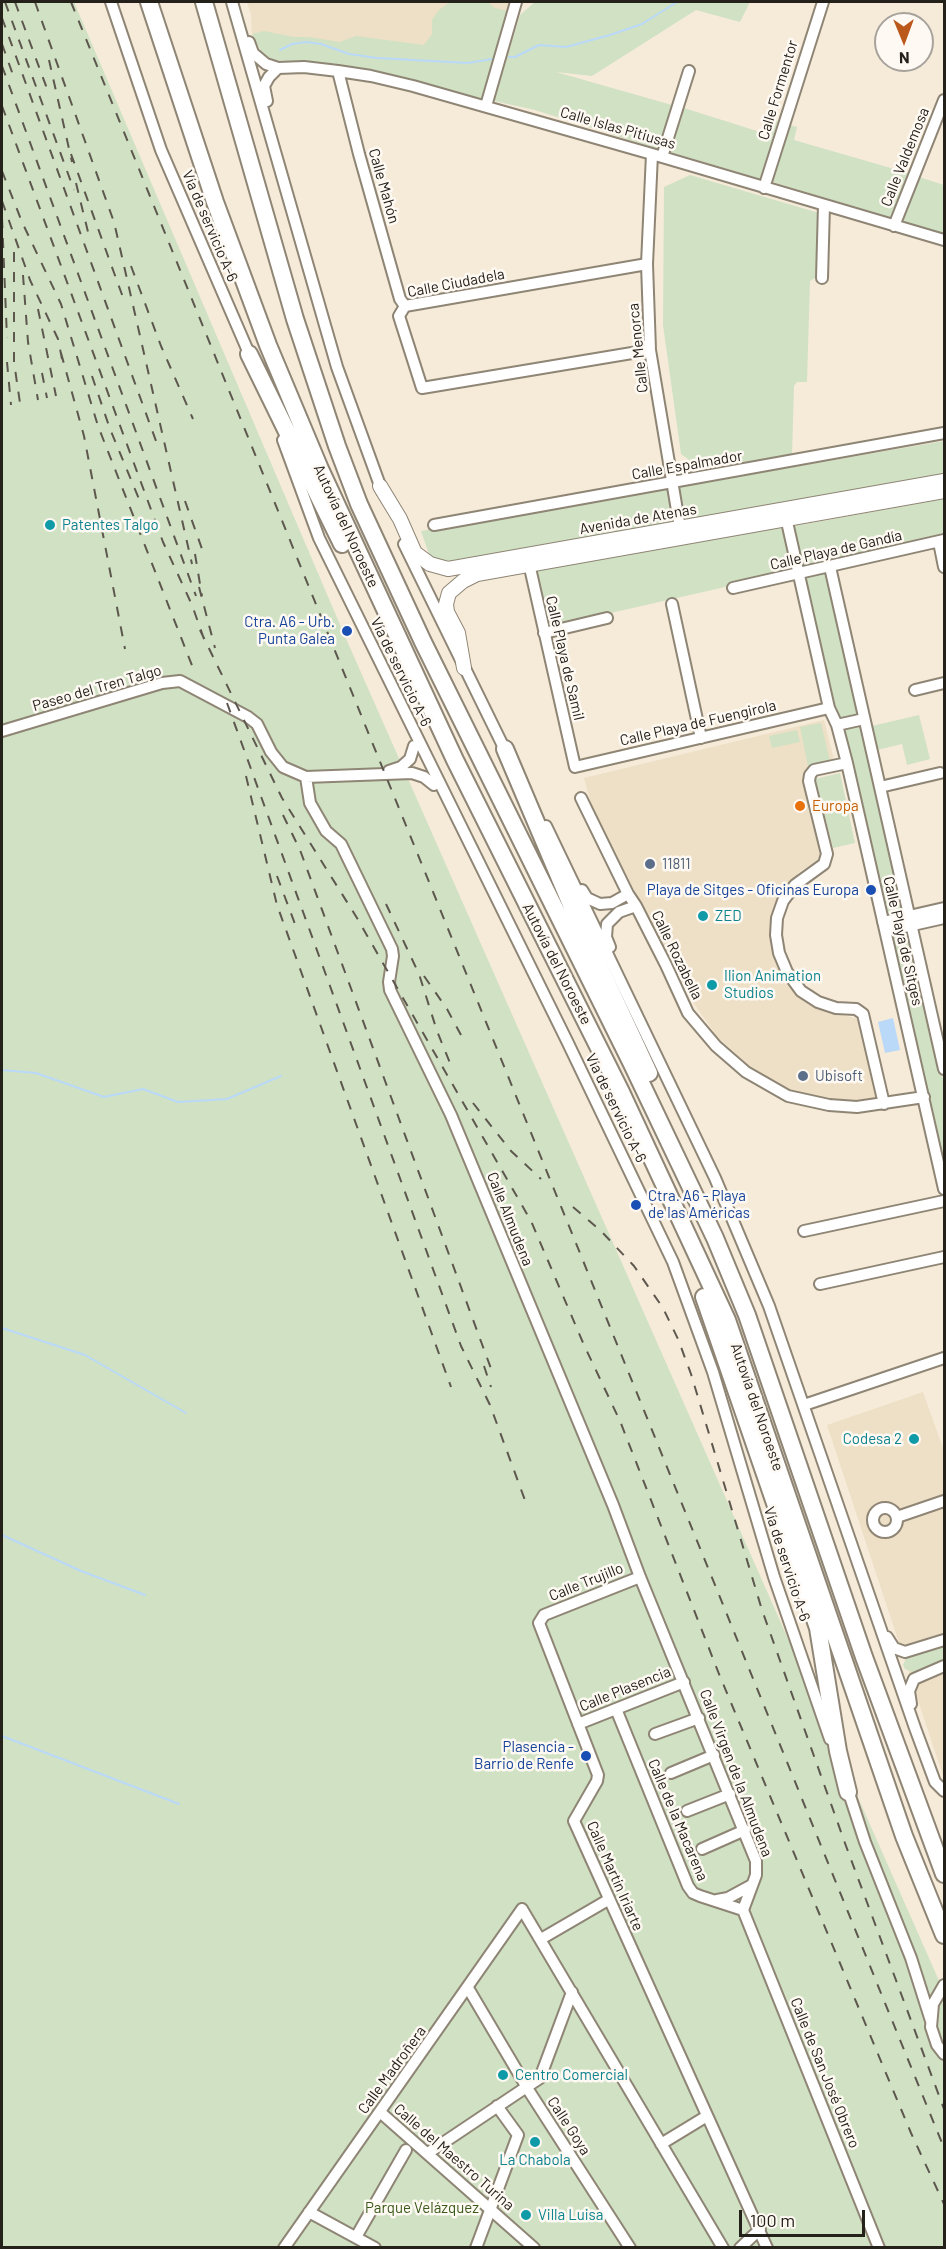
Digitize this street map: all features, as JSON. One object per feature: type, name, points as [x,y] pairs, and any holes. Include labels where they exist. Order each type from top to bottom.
[{"type":"highway","name":"Autovía del Noroeste","points":[[149,2],[215,202],[268,345],[320,469],[426,698],[621,1092],[727,1320],[900,1825],[945,1935]]},
{"type":"highway","name":"Autovía del Noroeste","points":[[204,2],[295,319],[337,446],[360,504],[423,642],[637,1074],[715,1238],[747,1315],[864,1657],[945,1874]]},
{"type":"highway","points":[[249,354],[395,655],[426,698]]},
{"type":"highway","points":[[504,749],[572,907],[723,1229],[739,1268],[747,1315]]},
{"type":"highway","points":[[621,1092],[631,1137],[682,1244],[714,1321],[818,1628],[838,1751],[849,1792]]},
{"type":"main road","name":"Avenida de Atenas","points":[[785,514],[945,481]]},
{"type":"main road","name":"Avenida de Atenas","points":[[380,486],[400,519],[416,553],[430,564],[448,569],[528,560],[785,514],[945,491]]},
{"type":"main road","name":"Avenida de Atenas","points":[[464,668],[459,633],[447,612],[446,604],[450,593],[463,581],[477,574],[528,560]]},
{"type":"street","name":"Vía de servicio A-6","points":[[111,2],[161,150],[249,354],[319,538],[567,1041],[673,1262],[706,1349],[774,1577],[865,1842],[911,1958],[931,2021],[934,2040],[942,2053]]},
{"type":"street","points":[[486,106],[516,2]]},
{"type":"street","name":"Calle Formentor","points":[[764,188],[822,2]]},
{"type":"street","points":[[233,5],[254,52],[266,64],[278,68],[264,86],[272,138]]},
{"type":"street","points":[[233,5],[337,367],[380,486],[409,554],[504,749],[587,898],[600,904],[612,903],[628,894]]},
{"type":"street","name":"Calle Islas Pitiusas","points":[[278,68],[304,67],[382,78],[657,155],[945,240]]},
{"type":"street","name":"Calle Mahón","points":[[339,71],[359,154],[400,299],[405,306]]},
{"type":"street","name":"Calle Menorca","points":[[680,532],[650,350],[647,264],[657,155],[689,71]]},
{"type":"street","name":"Calle Valdemosa","points":[[894,226],[945,100]]},
{"type":"street","points":[[822,278],[824,205]]},
{"type":"street","name":"Calle Ciudadela","points":[[647,264],[405,306],[399,316],[422,388],[650,350]]},
{"type":"street","name":"Calle Espalmador","points":[[434,525],[945,433]]},
{"type":"street","name":"Calle Playa de Sitges","points":[[785,514],[829,708],[837,725],[848,763],[924,1097],[942,1163],[945,1189]]},
{"type":"street","points":[[319,538],[333,582],[434,785],[473,850]]},
{"type":"street","points":[[942,541],[945,567]]},
{"type":"street","name":"Calle Playa de Gandía","points":[[733,588],[942,541]]},
{"type":"street","name":"Calle Playa de Samil","points":[[528,560],[574,767]]},
{"type":"street","name":"Calle Playa de Sitges","points":[[830,567],[945,1069]]},
{"type":"street","points":[[672,604],[701,738]]},
{"type":"street","points":[[544,633],[607,618]]},
{"type":"street","name":"Paseo del Tren Talgo","points":[[2,731],[162,683],[180,681],[248,717],[257,724],[271,752],[283,767],[306,777]]},
{"type":"street","points":[[915,690],[945,683]]},
{"type":"street","name":"Calle Playa de Fuengirola","points":[[574,767],[829,708]]},
{"type":"street","points":[[837,725],[864,719]]},
{"type":"street","points":[[380,773],[400,767],[410,759],[414,746]]},
{"type":"street","points":[[848,763],[814,770],[810,775],[809,781],[827,854],[824,864],[795,885],[783,901],[777,918],[776,935],[778,953],[787,972],[801,991],[818,1002],[836,1008],[856,1009],[863,1014],[884,1104]]},
{"type":"street","points":[[306,777],[412,773],[424,777],[434,785]]},
{"type":"street","points":[[880,787],[940,773]]},
{"type":"street","name":"Calle Almudena","points":[[306,777],[310,803],[326,831],[341,844],[392,949],[390,990],[451,1114],[684,1682]]},
{"type":"street","name":"Calle Rozabella","points":[[581,798],[688,1013],[716,1046],[746,1072],[788,1096],[818,1103],[856,1107],[924,1097]]},
{"type":"street","points":[[538,810],[715,1178],[769,1306],[915,1728],[935,1782],[945,1791]]},
{"type":"street","points":[[636,906],[619,912],[607,924],[606,937],[644,1031]]},
{"type":"street","points":[[910,921],[945,908]]},
{"type":"street","points":[[884,926],[945,918]]},
{"type":"street","points":[[804,1231],[945,1201]]},
{"type":"street","points":[[820,1284],[945,1257]]},
{"type":"street","points":[[804,1405],[945,1358]]},
{"type":"street","points":[[897,1517],[945,1501]]},
{"type":"street","name":"Calle Trujillo","points":[[544,1615],[640,1577]]},
{"type":"street","name":"Calle Martín Iriarte","points":[[544,1615],[540,1620],[540,1628],[598,1775],[597,1781],[574,1821],[767,2247]]},
{"type":"street","points":[[878,1621],[894,1648],[904,1652],[942,1644]]},
{"type":"street","points":[[915,1728],[909,1691],[914,1679],[945,1666]]},
{"type":"street","name":"Calle Plasencia","points":[[578,1724],[684,1682]]},
{"type":"street","name":"Calle Virgen de la Almudena","points":[[684,1682],[756,1861],[756,1875],[743,1910]]},
{"type":"street","name":"Calle de la Macarena","points":[[616,1709],[688,1886],[693,1893],[711,1901],[743,1910]]},
{"type":"street","points":[[655,1734],[699,1718]]},
{"type":"street","points":[[671,1773],[714,1755]]},
{"type":"street","points":[[687,1811],[730,1794]]},
{"type":"street","points":[[702,1849],[745,1830]]},
{"type":"street","points":[[711,1901],[728,1898],[752,1885]]},
{"type":"street","points":[[608,1900],[541,1939],[723,2247]]},
{"type":"street","name":"Calle Madroñera","points":[[284,2247],[522,1909],[541,1939]]},
{"type":"street","name":"Calle de San José Obrero","points":[[743,1910],[879,2247]]},
{"type":"street","points":[[931,2021],[933,2004],[945,1985]]},
{"type":"street","name":"Calle Goya","points":[[468,1988],[527,2087],[630,2247]]},
{"type":"street","points":[[428,2153],[540,2078],[572,1992]]},
{"type":"street","points":[[942,2053],[945,2065]]},
{"type":"street","points":[[476,2247],[518,2135],[497,2106]]},
{"type":"street","name":"Calle del Maestro Turina","points":[[380,2112],[534,2247]]},
{"type":"street","points":[[661,2144],[707,2116]]},
{"type":"street","points":[[356,2237],[406,2150]]},
{"type":"street","points":[[309,2212],[375,2247]]},
{"type":"street","points":[[740,2247],[760,2229]]},
{"type":"shaded area","points":[[247,2],[510,2],[484,99],[359,68],[275,60],[263,55],[252,34],[251,14]]},
{"type":"shaded area","points":[[824,720],[834,760],[807,770],[805,780],[822,856],[820,860],[800,871],[780,895],[772,917],[770,941],[775,962],[785,983],[803,999],[825,1011],[859,1019],[876,1094],[876,1098],[871,1102],[845,1102],[807,1096],[782,1086],[751,1067],[713,1033],[692,1001],[600,824],[592,807],[584,778]]},
{"type":"shaded area","points":[[923,1392],[944,1451],[944,1779],[827,1425]]},
{"type":"green space","name":"Parque Velázquez","points":[[2,2],[74,2],[344,634],[944,1992],[944,2247],[2,2248]]},
{"type":"green space","points":[[450,2],[488,2],[495,8],[508,11],[484,99],[359,68],[275,60],[263,55],[252,34],[264,31],[340,42],[356,36],[424,45],[432,34],[432,20],[439,10]]},
{"type":"green space","points":[[535,2],[750,2],[740,22],[696,10],[592,76],[556,72],[672,105],[658,149],[535,110],[494,101],[520,15]]},
{"type":"green space","points":[[684,108],[760,132],[778,120],[761,179],[670,152]]},
{"type":"green space","points":[[790,125],[797,127],[794,140],[908,173],[890,218],[773,182]]},
{"type":"green space","points":[[690,175],[819,213],[817,277],[810,281],[807,382],[797,382],[794,386],[792,456],[704,471],[681,454],[663,325],[664,187]]},
{"type":"green space","points":[[919,177],[944,185],[944,234],[901,222]]},
{"type":"green space","points":[[944,441],[944,474],[449,563],[430,557],[421,531]]},
{"type":"green space","points":[[944,499],[944,537],[805,568],[801,566],[793,530],[795,526]]},
{"type":"green space","points":[[773,527],[784,531],[793,568],[791,572],[549,627],[546,624],[537,582],[537,572],[542,568]]},
{"type":"green space","points":[[825,572],[828,575],[859,712],[857,716],[839,720],[834,717],[805,581],[806,576]]},
{"type":"green space","points":[[919,715],[930,759],[907,765],[902,744],[877,750],[872,726]]},
{"type":"green space","points":[[821,723],[830,761],[808,766],[800,727]]},
{"type":"green space","points":[[859,724],[862,727],[903,910],[895,915],[886,914],[843,731],[845,727]]},
{"type":"green space","points":[[797,730],[800,742],[772,748],[769,736]]},
{"type":"green space","points":[[840,773],[855,843],[833,848],[815,779]]},
{"type":"green space","points":[[906,931],[910,933],[944,1084],[944,1159],[941,1157],[891,938],[894,934]]},
{"type":"green space","points":[[944,1644],[944,1662],[913,1672],[905,1669],[903,1665],[907,1656]]},
{"type":"water","points":[[893,1018],[900,1050],[885,1053],[878,1022]]},
{"type":"waterway","points":[[509,57],[515,57],[539,45],[566,47],[610,35],[642,24],[677,2]]},
{"type":"waterway","points":[[280,50],[292,44],[306,42],[321,44],[349,54],[377,58],[468,63],[492,59]]},
{"type":"waterway","points":[[2,1070],[36,1073],[104,1097],[143,1089],[178,1102],[227,1099],[281,1076]]},
{"type":"waterway","points":[[2,1328],[85,1355],[186,1413]]},
{"type":"waterway","points":[[2,1535],[81,1571],[145,1595]]},
{"type":"waterway","points":[[2,1736],[179,1804]]},
{"type":"railway","points":[[5,2],[74,190]]},
{"type":"railway","points":[[15,2],[49,94]]},
{"type":"railway","points":[[35,2],[114,222],[192,564]]},
{"type":"railway","points":[[71,2],[944,2148]]},
{"type":"railway","points":[[2,18],[156,441]]},
{"type":"railway","points":[[2,44],[13,75]]},
{"type":"railway","points":[[49,60],[72,162]]},
{"type":"railway","points":[[2,66],[196,596]]},
{"type":"railway","points":[[2,106],[163,542],[192,605],[204,639]]},
{"type":"railway","points":[[71,154],[125,303]]},
{"type":"railway","points":[[2,171],[22,222],[61,304],[98,426],[193,668]]},
{"type":"railway","points":[[76,183],[88,232]]},
{"type":"railway","points":[[2,201],[30,280],[58,339],[62,359]]},
{"type":"railway","points":[[2,218],[7,338]]},
{"type":"railway","points":[[14,252],[14,362],[20,403]]},
{"type":"railway","points":[[131,266],[161,346],[193,419]]},
{"type":"railway","points":[[23,275],[28,342],[38,400]]},
{"type":"railway","points":[[38,309],[56,396]]},
{"type":"railway","points":[[61,353],[84,436],[125,649]]},
{"type":"railway","points":[[7,362],[11,405]]},
{"type":"railway","points":[[42,373],[47,398]]},
{"type":"railway","points":[[92,376],[110,429],[139,499]]},
{"type":"railway","points":[[185,501],[202,549]]},
{"type":"railway","points":[[195,554],[202,596]]},
{"type":"railway","points":[[199,587],[215,648]]},
{"type":"railway","points":[[200,630],[282,798],[357,918],[531,1221],[584,1345],[620,1421],[719,1674],[911,2133],[944,2204]]},
{"type":"railway","points":[[227,703],[461,1346],[490,1405],[526,1503]]},
{"type":"railway","points":[[246,776],[277,905],[451,1387]]},
{"type":"railway","points":[[283,815],[300,850],[493,1374]]},
{"type":"railway","points":[[277,876],[295,924]]},
{"type":"railway","points":[[386,904],[419,974],[437,1031],[452,1068]]},
{"type":"railway","points":[[424,976],[447,1009],[461,1035]]},
{"type":"railway","points":[[473,1103],[511,1151],[541,1179]]},
{"type":"railway","points":[[573,1207],[601,1231],[634,1266],[663,1308],[678,1339],[691,1374],[762,1610],[846,1846],[944,2109]]},
{"type":"railway","points":[[484,1366],[491,1387]]},
{"type":"place","name":"Patentes Talgo","points":[[50,525]]},
{"type":"place","name":"Ctra. A6 - Urb. Punta Galea","points":[[347,631]]},
{"type":"place","name":"Europa","points":[[800,806]]},
{"type":"place","name":"11811","points":[[650,864]]},
{"type":"place","name":"Playa de Sitges - Oficinas Europa","points":[[871,890]]},
{"type":"place","name":"ZED","points":[[703,916]]},
{"type":"place","name":"Ilion Animation Studios","points":[[712,985]]},
{"type":"place","name":"Ubisoft","points":[[803,1076]]},
{"type":"place","name":"Ctra. A6 - Playa de las Américas","points":[[636,1205]]},
{"type":"place","name":"Codesa 2","points":[[914,1439]]},
{"type":"place","name":"Plasencia - Barrio de Renfe","points":[[586,1756]]},
{"type":"place","name":"Centro Comercial","points":[[503,2075]]},
{"type":"place","name":"La Chabola","points":[[535,2142]]},
{"type":"place","name":"Villa Luisa","points":[[526,2215]]}]
